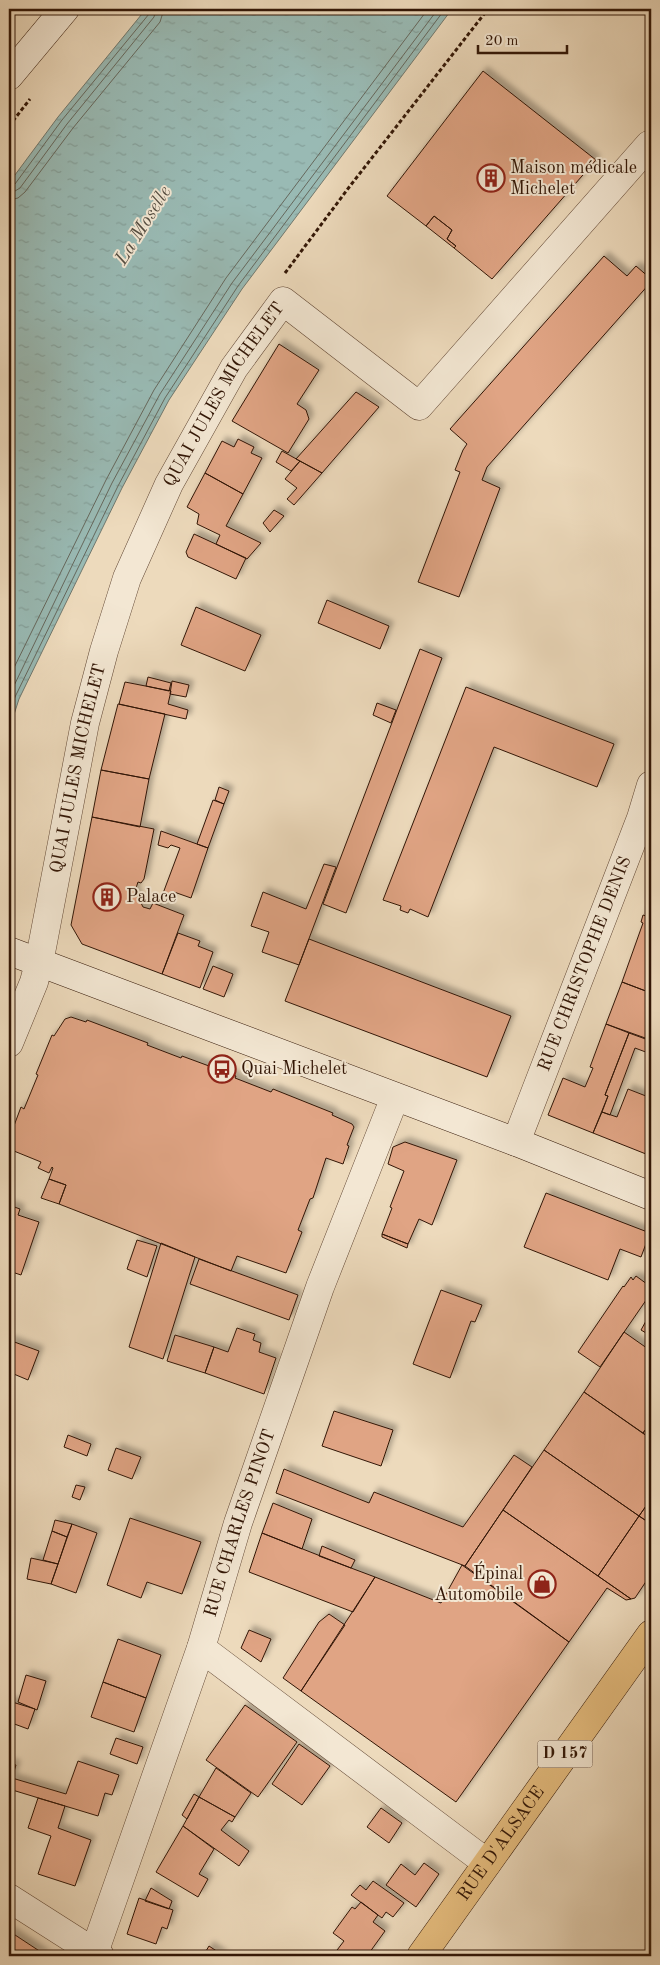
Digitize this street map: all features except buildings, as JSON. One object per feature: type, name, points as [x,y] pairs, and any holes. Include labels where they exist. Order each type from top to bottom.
[{"type":"main road","name":"RUE D'ALSACE","points":[[420,1956],[651,1634]]},
{"type":"street","points":[[9,76],[65,9]]},
{"type":"street","name":"QUAI JULES MICHELET","points":[[9,1043],[34,982],[24,957],[104,651],[127,578],[169,484],[234,368],[283,301],[419,406],[649,145],[651,147]]},
{"type":"street","name":"RUE CHRISTOPHE DENIS","points":[[516,1142],[638,828],[651,785]]},
{"type":"street","points":[[24,957],[516,1142],[651,1196]]},
{"type":"street","name":"RUE CHARLES PINOT","points":[[97,1954],[202,1648],[238,1523],[317,1296],[395,1097]]},
{"type":"street","points":[[202,1648],[487,1863]]},
{"type":"street","points":[[9,1898],[97,1954]]},
{"type":"path","points":[[283,301],[278,283],[350,186],[488,9]]},
{"type":"water","name":"La Moselle","points":[[146,9],[452,9],[242,289],[169,400],[122,488],[19,699],[9,730],[9,183],[58,117]]},
{"type":"place","name":"Maison médicale Michelet","points":[[491,178]]},
{"type":"place","name":"Palace","points":[[107,897]]},
{"type":"place","name":"Quai Michelet","points":[[222,1069]]},
{"type":"place","name":"Épinal Automobile","points":[[542,1584]]}]
